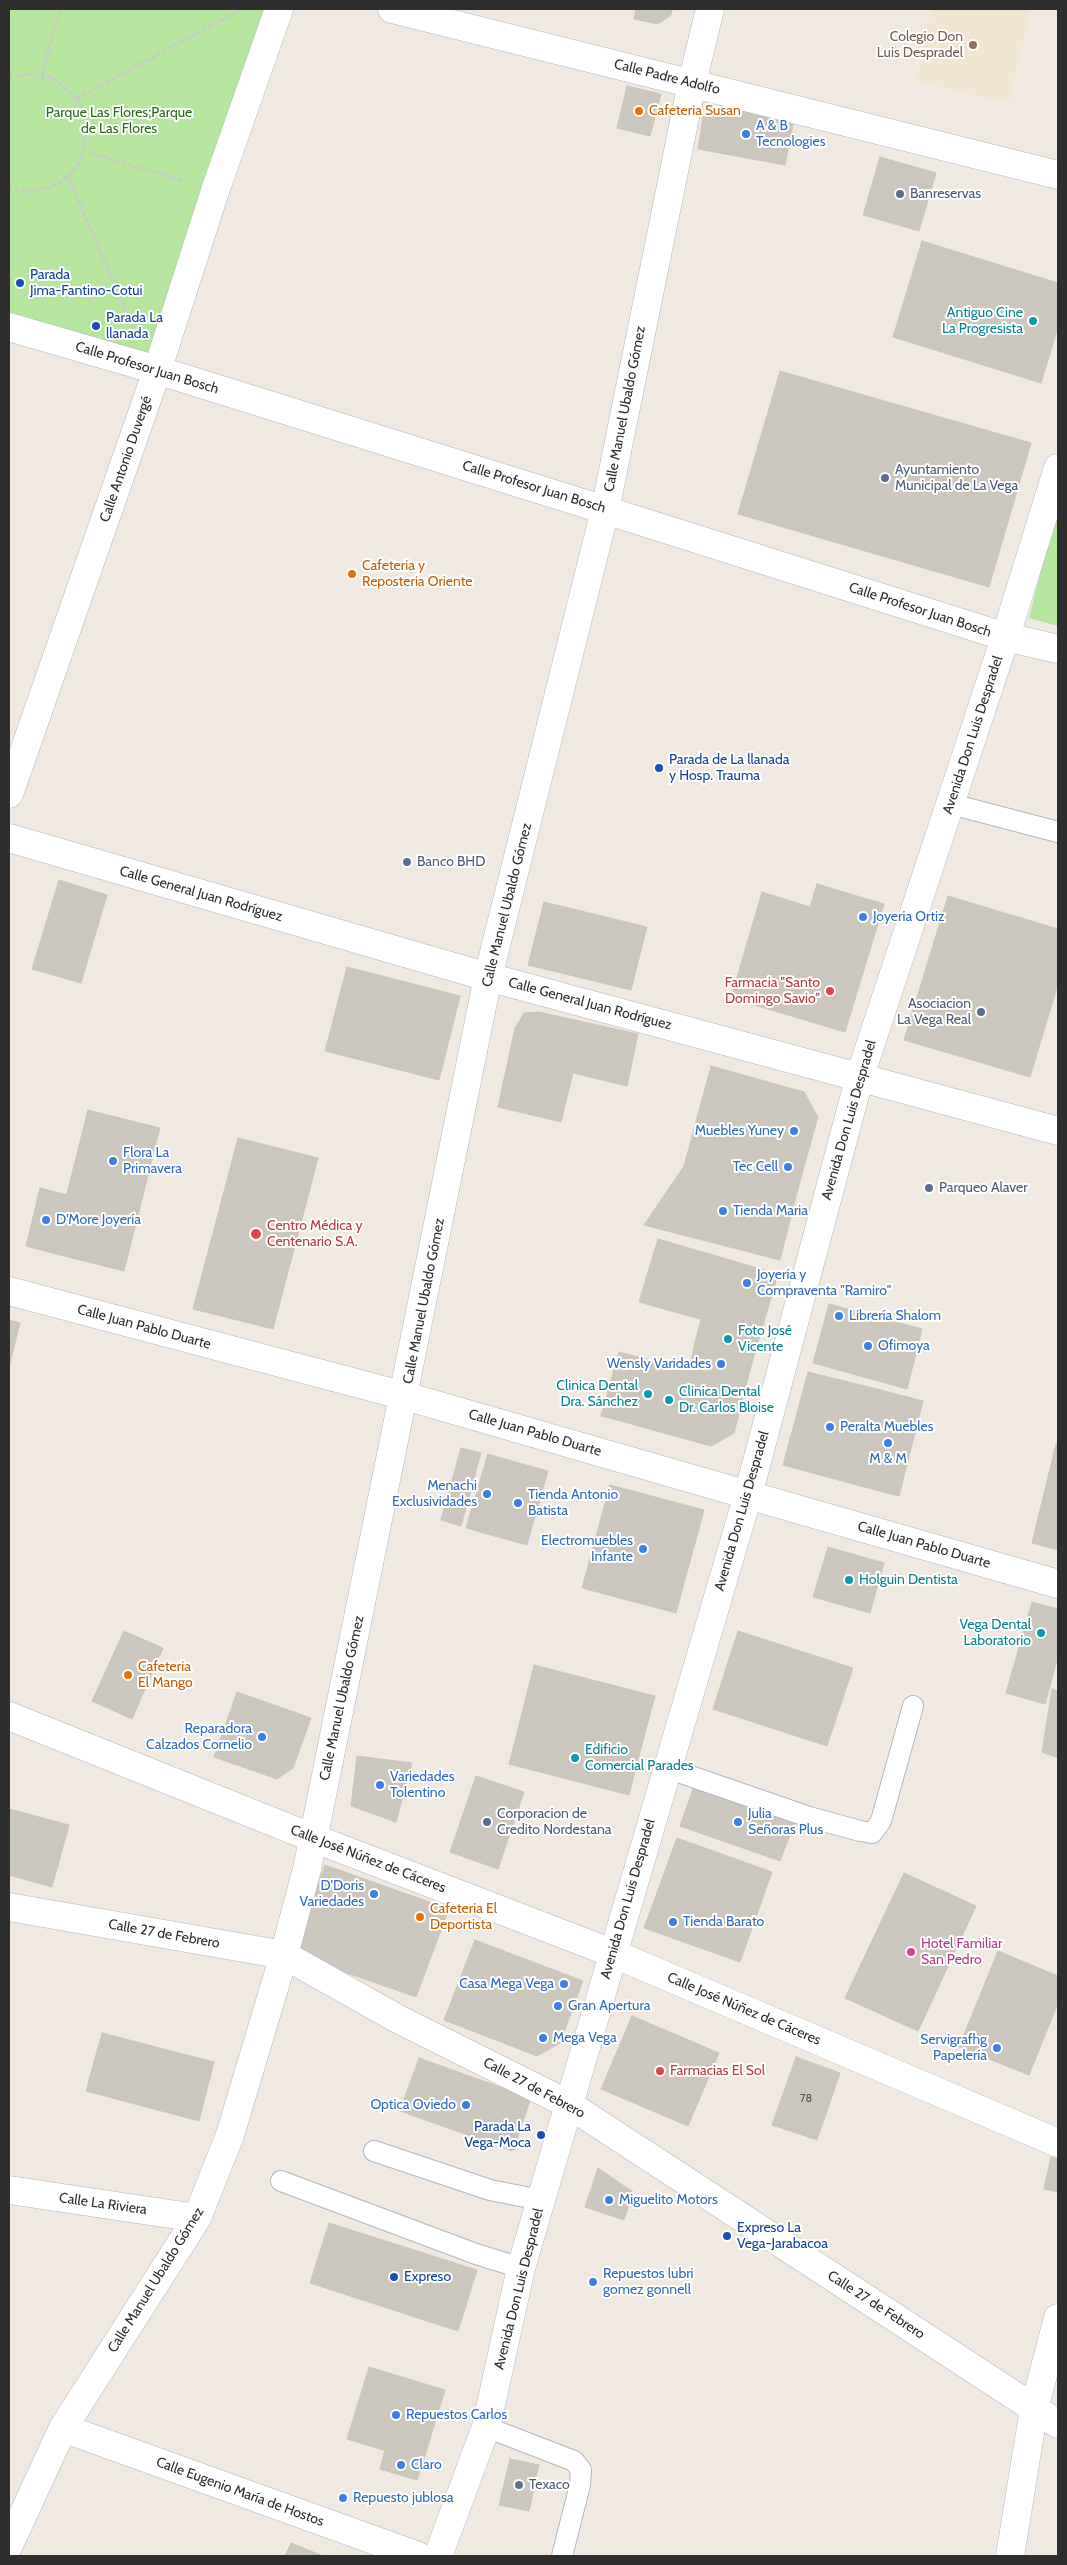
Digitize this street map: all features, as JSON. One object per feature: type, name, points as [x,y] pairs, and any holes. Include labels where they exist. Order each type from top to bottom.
[{"type":"street","name":"Calle Antonio Duvergé","points":[[9,794],[157,370],[215,191],[279,9]]},
{"type":"street","name":"Calle Padre Adolfo","points":[[392,9],[1058,175]]},
{"type":"street","name":"Calle Manuel Ubaldo Gómez","points":[[9,2545],[63,2428],[197,2218],[230,2135],[284,1954],[307,1869],[405,1396],[488,977],[605,510],[692,83],[710,9]]},
{"type":"street","name":"Calle Profesor Juan Bosch","points":[[9,327],[157,370],[1058,649]]},
{"type":"street","name":"Avenida Don Luis Despradel","points":[[438,2556],[486,2427],[521,2268],[748,1495],[860,1076],[1007,633],[1058,468]]},
{"type":"street","name":"Calle General Juan Rodríguez","points":[[9,838],[488,977],[1058,1131]]},
{"type":"street","name":"Calle Juan Pablo Duarte","points":[[9,1291],[405,1396],[1058,1584]]},
{"type":"street","name":"Calle José Núñez de Cáceres","points":[[9,1716],[313,1838],[612,1953],[1058,2143]]},
{"type":"street","name":"Calle 27 de Febrero","points":[[9,1907],[284,1954],[398,2020],[568,2104],[1058,2424]]},
{"type":"street","name":"Calle La Riviera","points":[[9,2190],[197,2218]]},
{"type":"street","points":[[1010,2556],[1034,2409],[1058,2318]]},
{"type":"street","name":"Calle Eugenio María de Hostos","points":[[63,2428],[418,2556]]},
{"type":"lane","points":[[951,804],[1058,832]]},
{"type":"lane","points":[[667,1768],[860,1832],[872,1832],[881,1821],[913,1706]]},
{"type":"lane","points":[[374,2151],[490,2190],[541,2200]]},
{"type":"lane","points":[[281,2181],[476,2254],[521,2268]]},
{"type":"lane","points":[[486,2427],[574,2461],[581,2470],[580,2485],[562,2556]]},
{"type":"path","points":[[42,75],[60,9]]},
{"type":"path","points":[[76,99],[241,9]]},
{"type":"path","points":[[9,77],[21,74],[42,75],[61,84],[76,99],[86,117],[87,138],[82,158],[68,176],[51,188],[20,191],[9,189]]},
{"type":"path","points":[[91,153],[215,191]]},
{"type":"path","points":[[68,176],[134,329]]},
{"type":"shaded area","name":"Colegio Don Luis Despradel","points":[[932,9],[1030,9],[1009,103],[916,82]]},
{"type":"green space","name":"Parque Las Flores;Parque de Las Flores","points":[[9,9],[270,9],[159,364],[9,318]]},
{"type":"green space","points":[[1058,504],[1058,626],[1029,618]]},
{"type":"building","points":[[636,9],[672,9],[671,15],[658,24],[634,19]]},
{"type":"building","name":"Cafeteria Susan","points":[[627,86],[661,94],[650,136],[617,128]]},
{"type":"building","name":"A & B Tecnologies","points":[[721,105],[794,120],[785,165],[698,149],[703,116]]},
{"type":"building","name":"Banreservas","points":[[880,157],[936,173],[919,231],[863,215]]},
{"type":"building","points":[[922,241],[1058,283],[1058,327],[1041,383],[893,337]]},
{"type":"building","name":"Ayuntamiento Municipal de La Vega","points":[[780,371],[1031,443],[989,587],[738,514]]},
{"type":"building","points":[[59,880],[107,895],[81,983],[32,969]]},
{"type":"building","points":[[817,884],[884,904],[845,1032],[731,998],[762,892],[810,907]]},
{"type":"building","name":"Asociacion La Vega Real","points":[[948,896],[1058,929],[1058,984],[1030,1077],[904,1040]]},
{"type":"building","points":[[544,902],[647,927],[631,990],[528,965]]},
{"type":"building","points":[[347,967],[460,996],[439,1080],[325,1051]]},
{"type":"building","points":[[539,1012],[638,1034],[627,1086],[573,1073],[561,1122],[498,1107],[515,1028],[524,1013]]},
{"type":"building","points":[[711,1066],[804,1092],[818,1117],[796,1196],[684,1166]]},
{"type":"building","name":"Flora La Primavera","points":[[88,1110],[160,1128],[124,1271],[52,1253]]},
{"type":"building","name":"Centro Médica y Centenario S.A.","points":[[238,1138],[318,1158],[273,1329],[193,1309]]},
{"type":"building","name":"Tienda Maria","points":[[684,1166],[796,1196],[780,1260],[644,1225]]},
{"type":"building","name":"D'More Joyería","points":[[40,1188],[67,1195],[52,1253],[26,1246]]},
{"type":"building","points":[[658,1239],[778,1274],[760,1336],[639,1302]]},
{"type":"building","name":"Ofimoya","points":[[829,1304],[922,1329],[907,1389],[813,1363]]},
{"type":"building","points":[[9,1320],[20,1323],[9,1367]]},
{"type":"building","name":"Foto José Vicente","points":[[701,1320],[760,1336],[754,1356],[695,1342]]},
{"type":"building","name":"Wensly Varidades","points":[[695,1342],[754,1356],[746,1385],[689,1371]]},
{"type":"building","points":[[619,1352],[646,1359],[628,1423],[601,1416]]},
{"type":"building","name":"Clinica Dental Dra. Sánchez","points":[[646,1359],[667,1365],[649,1429],[628,1423]]},
{"type":"building","name":"Clinica Dental Dr. Carlos Bloise","points":[[667,1365],[689,1371],[671,1435],[649,1429]]},
{"type":"building","points":[[689,1371],[746,1385],[734,1433],[711,1446],[671,1435]]},
{"type":"building","name":"Peralta Muebles","points":[[808,1372],[877,1389],[853,1484],[783,1465]]},
{"type":"building","name":"M & M","points":[[877,1389],[923,1401],[899,1496],[853,1484]]},
{"type":"building","points":[[1056,1444],[1058,1445],[1058,1550],[1032,1543]]},
{"type":"building","points":[[461,1448],[481,1453],[461,1526],[441,1520]]},
{"type":"building","name":"Menachi Exclusividades","points":[[488,1454],[508,1460],[487,1534],[466,1528]]},
{"type":"building","name":"Tienda Antonio Batista","points":[[508,1460],[548,1471],[527,1545],[487,1534]]},
{"type":"building","name":"Electromuebles Infante","points":[[610,1485],[704,1510],[676,1613],[582,1588]]},
{"type":"building","name":"Holguin Dentista","points":[[828,1547],[884,1563],[870,1613],[813,1597]]},
{"type":"building","name":"Vega Dental Laboratorio","points":[[1032,1602],[1058,1609],[1058,1656],[1045,1704],[1006,1693]]},
{"type":"building","name":"Cafeteria El Mango","points":[[124,1631],[163,1648],[132,1719],[92,1701]]},
{"type":"building","points":[[738,1631],[853,1668],[827,1746],[713,1709]]},
{"type":"building","points":[[534,1665],[655,1696],[640,1752],[520,1721]]},
{"type":"building","points":[[1052,1689],[1058,1691],[1058,1758],[1042,1752]]},
{"type":"building","name":"Reparadora Calzados Cornelio","points":[[237,1692],[311,1718],[293,1768],[277,1779],[214,1757]]},
{"type":"building","name":"Edificio Comercial Parades","points":[[520,1721],[640,1752],[629,1795],[509,1764]]},
{"type":"building","name":"Variedades Tolentino","points":[[357,1756],[412,1763],[396,1822],[351,1806]]},
{"type":"building","name":"Corporacion de Credito Nordestana","points":[[476,1776],[524,1792],[498,1869],[450,1852]]},
{"type":"building","name":"Julia Señoras Plus","points":[[695,1783],[796,1819],[780,1861],[680,1826]]},
{"type":"building","points":[[9,1809],[69,1825],[52,1887],[9,1875]]},
{"type":"building","points":[[677,1838],[772,1872],[740,1962],[644,1928]]},
{"type":"building","points":[[325,1865],[449,1909],[416,1997],[293,1954]]},
{"type":"building","name":"Hotel Familiar San Pedro","points":[[904,1873],[976,1906],[918,2031],[845,1998]]},
{"type":"building","points":[[475,1940],[583,1981],[560,2043],[537,2056],[444,2020]]},
{"type":"building","points":[[998,1951],[1058,1976],[1058,2003],[1029,2075],[959,2047]]},
{"type":"building","name":"Farmacias El Sol","points":[[632,2016],[719,2053],[688,2126],[601,2089]]},
{"type":"building","points":[[102,2033],[214,2062],[199,2121],[86,2091]]},
{"type":"building","points":[[796,2057],[840,2073],[817,2140],[772,2125]]},
{"type":"building","name":"Optica Oviedo","points":[[419,2058],[531,2098],[513,2151],[400,2111]]},
{"type":"building","points":[[1051,2157],[1058,2159],[1058,2192],[1044,2189]]},
{"type":"building","name":"Miguelito Motors","points":[[598,2168],[633,2192],[624,2220],[585,2207]]},
{"type":"building","name":"Expreso","points":[[329,2223],[477,2270],[458,2331],[310,2283]]},
{"type":"building","name":"Repuestos Carlos","points":[[369,2367],[445,2390],[423,2462],[347,2439]]},
{"type":"building","name":"Claro","points":[[385,2450],[423,2462],[417,2480],[380,2469]]},
{"type":"building","name":"Texaco","points":[[510,2459],[539,2465],[529,2511],[499,2505]]},
{"type":"building","points":[[291,2543],[323,2556],[285,2556]]},
{"type":"place","name":"Colegio Don Luis Despradel","points":[[973,45]]},
{"type":"place","name":"Cafeteria Susan","points":[[639,111]]},
{"type":"place","name":"A & B Tecnologies","points":[[746,134]]},
{"type":"place","name":"Banreservas","points":[[900,194]]},
{"type":"place","name":"Parada Jima-Fantino-Cotui","points":[[20,283]]},
{"type":"place","name":"Antiguo Cine La Progresista","points":[[1033,321]]},
{"type":"place","name":"Parada La llanada","points":[[96,326]]},
{"type":"place","name":"Ayuntamiento Municipal de La Vega","points":[[885,478]]},
{"type":"place","name":"Cafeteria y Reposteria Oriente","points":[[352,574]]},
{"type":"place","name":"Parada de La llanada y Hosp. Trauma","points":[[659,768]]},
{"type":"place","name":"Banco BHD","points":[[407,862]]},
{"type":"place","name":"Joyeria Ortiz","points":[[863,917]]},
{"type":"place","name":"Farmacia \"Santo Domingo Savio\"","points":[[830,991]]},
{"type":"place","name":"Asociacion La Vega Real","points":[[981,1012]]},
{"type":"place","name":"Muebles Yuney","points":[[794,1131]]},
{"type":"place","name":"Flora La Primavera","points":[[113,1161]]},
{"type":"place","name":"Tec Cell","points":[[788,1167]]},
{"type":"place","name":"Parqueo Alaver","points":[[929,1188]]},
{"type":"place","name":"Tienda Maria","points":[[723,1211]]},
{"type":"place","name":"D'More Joyería","points":[[46,1220]]},
{"type":"place","name":"Centro Médica y Centenario S.A.","points":[[256,1234]]},
{"type":"place","name":"Joyería y Compraventa \"Ramiro\"","points":[[747,1283]]},
{"type":"place","name":"Librería Shalom","points":[[839,1316]]},
{"type":"place","name":"Foto José Vicente","points":[[728,1339]]},
{"type":"place","name":"Ofimoya","points":[[868,1346]]},
{"type":"place","name":"Wensly Varidades","points":[[721,1364]]},
{"type":"place","name":"Clinica Dental Dra. Sánchez","points":[[648,1394]]},
{"type":"place","name":"Clinica Dental Dr. Carlos Bloise","points":[[669,1400]]},
{"type":"place","name":"Peralta Muebles","points":[[830,1427]]},
{"type":"place","name":"M & M","points":[[888,1443]]},
{"type":"place","name":"Menachi Exclusividades","points":[[487,1494]]},
{"type":"place","name":"Tienda Antonio Batista","points":[[518,1503]]},
{"type":"place","name":"Electromuebles Infante","points":[[643,1549]]},
{"type":"place","name":"Holguin Dentista","points":[[849,1580]]},
{"type":"place","name":"Vega Dental Laboratorio","points":[[1041,1633]]},
{"type":"place","name":"Cafeteria El Mango","points":[[128,1675]]},
{"type":"place","name":"Reparadora Calzados Cornelio","points":[[262,1737]]},
{"type":"place","name":"Edificio Comercial Parades","points":[[575,1758]]},
{"type":"place","name":"Variedades Tolentino","points":[[380,1785]]},
{"type":"place","name":"Corporacion de Credito Nordestana","points":[[487,1822]]},
{"type":"place","name":"Julia Señoras Plus","points":[[738,1822]]},
{"type":"place","name":"D'Doris Variedades","points":[[374,1894]]},
{"type":"place","name":"Cafeteria El Deportista","points":[[420,1917]]},
{"type":"place","name":"Tienda Barato","points":[[673,1922]]},
{"type":"place","name":"Hotel Familiar San Pedro","points":[[911,1952]]},
{"type":"place","name":"Casa Mega Vega","points":[[564,1984]]},
{"type":"place","name":"Gran Apertura","points":[[558,2006]]},
{"type":"place","name":"Mega Vega","points":[[543,2038]]},
{"type":"place","name":"Servigrafhg Papelería","points":[[997,2048]]},
{"type":"place","name":"Farmacias El Sol","points":[[660,2071]]},
{"type":"place","name":"Optica Oviedo","points":[[466,2105]]},
{"type":"place","name":"Parada La Vega-Moca","points":[[541,2135]]},
{"type":"place","name":"Miguelito Motors","points":[[609,2200]]},
{"type":"place","name":"Expreso La Vega-Jarabacoa","points":[[727,2236]]},
{"type":"place","name":"Expreso","points":[[394,2277]]},
{"type":"place","name":"Repuestos lubri gomez gonnell","points":[[593,2282]]},
{"type":"place","name":"Repuestos Carlos","points":[[396,2415]]},
{"type":"place","name":"Claro","points":[[401,2465]]},
{"type":"place","name":"Texaco","points":[[519,2485]]},
{"type":"place","name":"Repuesto jublosa","points":[[343,2498]]}]
